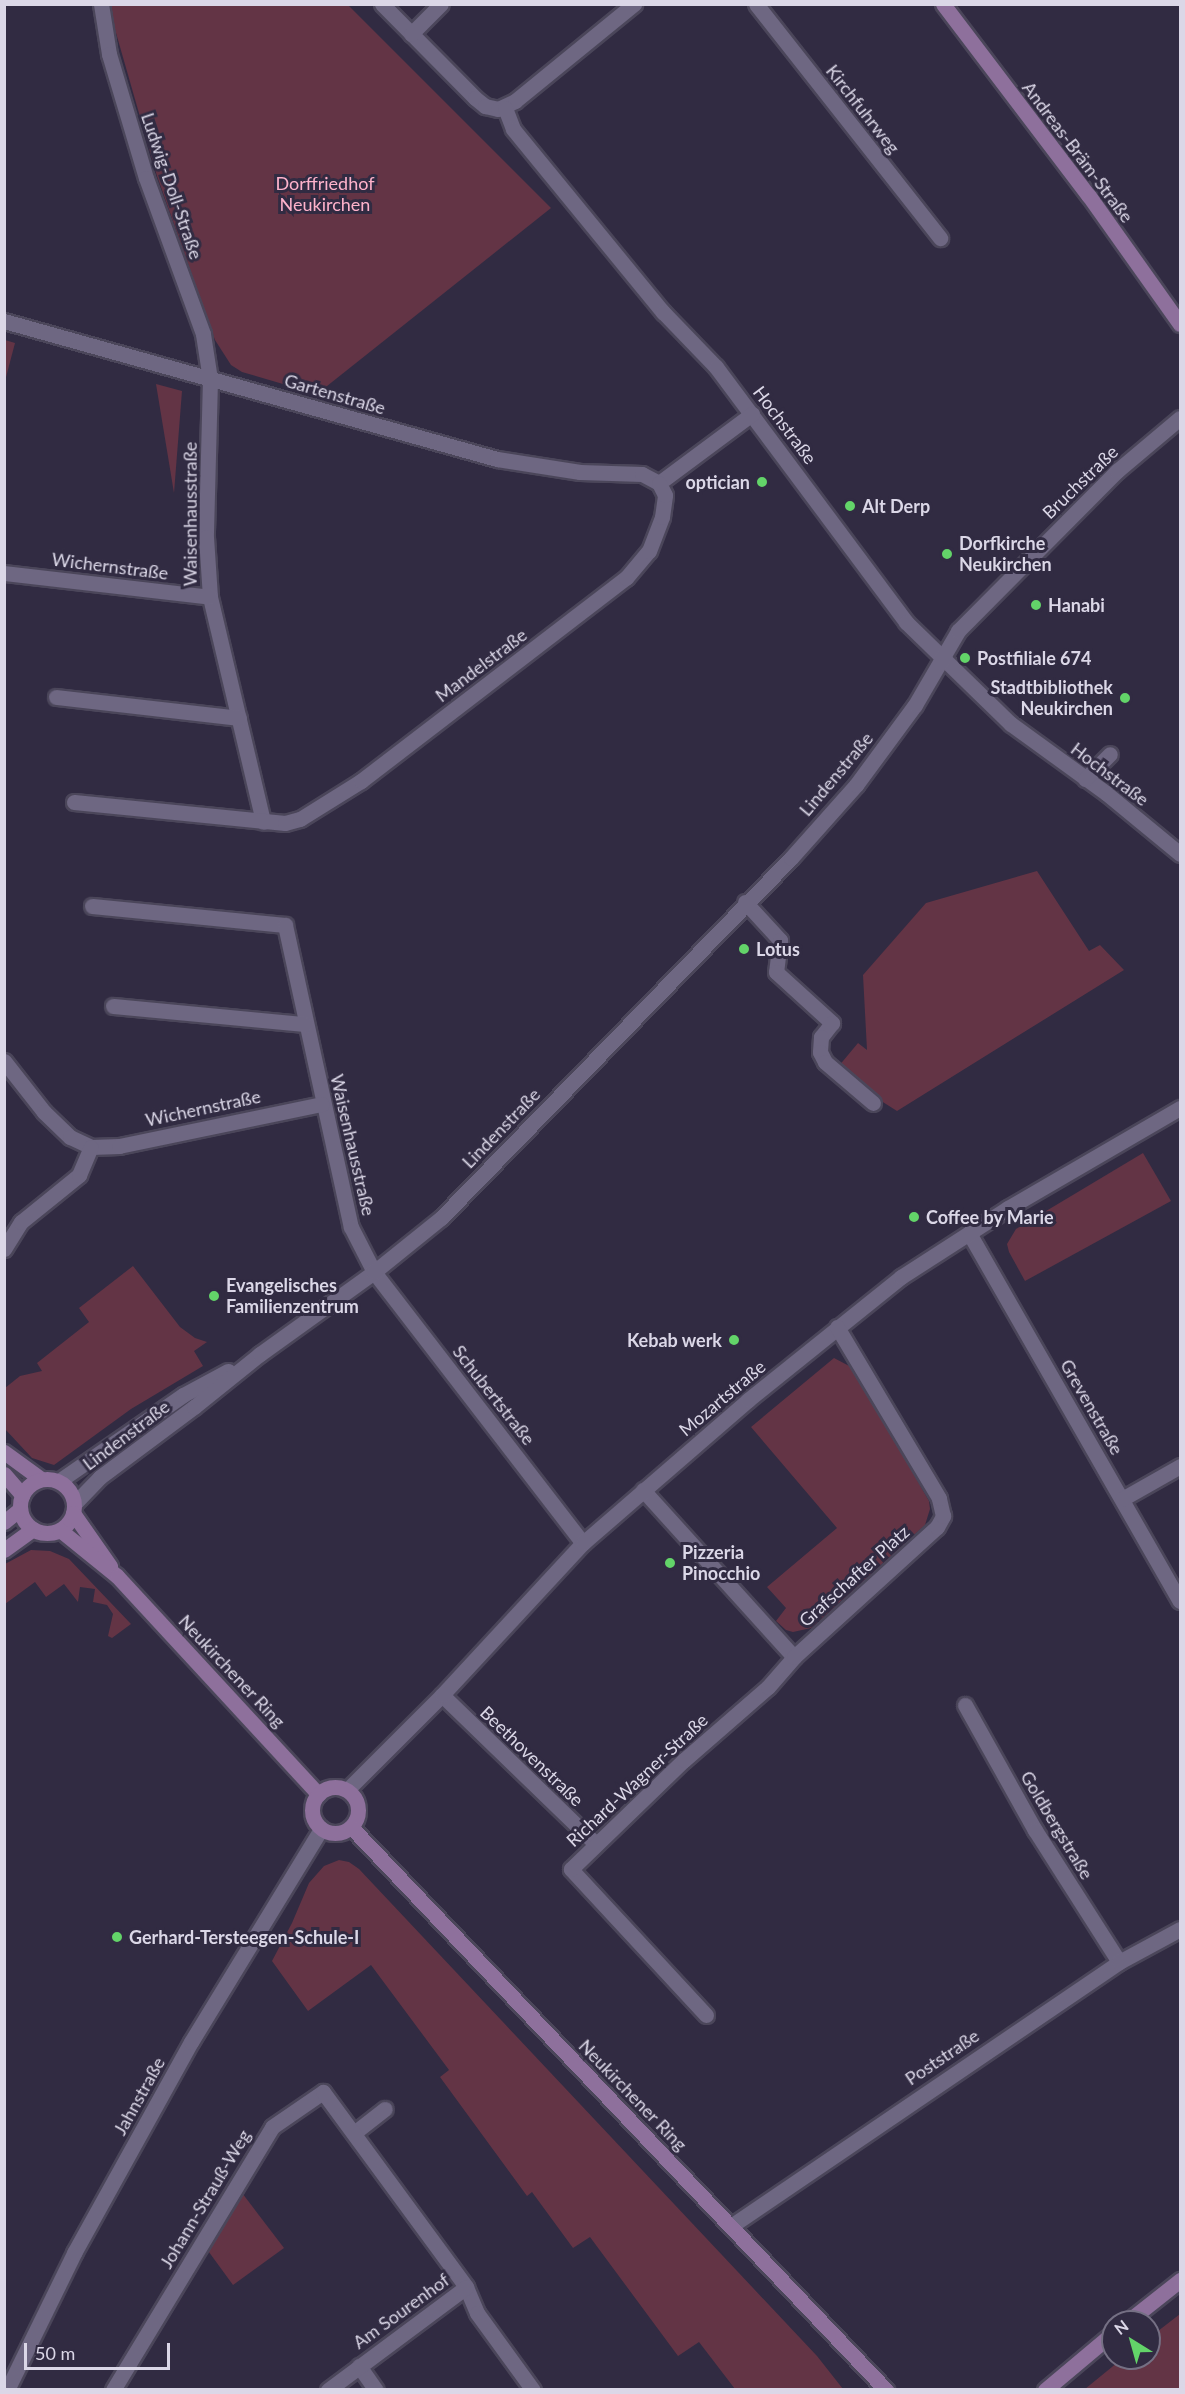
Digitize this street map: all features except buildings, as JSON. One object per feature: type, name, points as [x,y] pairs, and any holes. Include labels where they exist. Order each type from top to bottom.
[{"type":"street","name":"Ludwig-Doll-Straße","points":[[101,4],[115,76],[146,178],[203,334],[210,379]]},
{"type":"street","points":[[382,4],[485,106],[492,109],[505,108],[634,4]]},
{"type":"street","points":[[411,34],[441,4]]},
{"type":"street","name":"Kirchfuhrweg","points":[[756,4],[940,238]]},
{"type":"street","name":"Andreas-Bräm-Straße","points":[[943,4],[1089,196],[1180,324]]},
{"type":"street","name":"Hochstraße","points":[[505,108],[513,129],[663,312],[716,367],[798,473],[906,622],[943,661],[1011,724],[1106,793],[1180,854]]},
{"type":"street","name":"Gartenstraße","points":[[4,321],[497,459],[580,472],[642,474],[659,483]]},
{"type":"street","name":"Waisenhausstraße","points":[[210,379],[206,537],[210,597],[263,822]]},
{"type":"street","points":[[659,483],[752,414]]},
{"type":"street","name":"Bruchstraße","points":[[943,661],[958,631],[1117,471],[1180,418]]},
{"type":"street","name":"Mandelstraße","points":[[263,822],[285,823],[300,819],[361,781],[626,579],[649,551],[662,517],[665,495],[659,483]]},
{"type":"street","name":"Wichernstraße","points":[[4,573],[210,597]]},
{"type":"street","name":"Lindenstraße","points":[[73,1508],[100,1477],[260,1354],[374,1272],[441,1218],[790,858],[856,785],[915,705],[943,661]]},
{"type":"street","points":[[56,697],[239,718]]},
{"type":"street","points":[[1085,779],[1110,754]]},
{"type":"street","points":[[74,802],[263,822]]},
{"type":"street","points":[[746,902],[780,940],[776,972],[832,1023],[820,1037],[820,1052],[825,1062],[873,1103]]},
{"type":"street","name":"Waisenhausstraße","points":[[92,906],[285,925],[322,1104],[351,1227],[374,1272]]},
{"type":"street","points":[[113,1006],[305,1024]]},
{"type":"street","points":[[4,1061],[44,1112],[70,1137],[91,1147],[80,1174],[21,1222],[4,1250]]},
{"type":"street","name":"Wichernstraße","points":[[91,1147],[119,1146],[322,1104]]},
{"type":"street","name":"Mozartstraße","points":[[347,1790],[442,1695],[583,1543],[837,1328],[901,1277],[969,1233],[1180,1108]]},
{"type":"street","name":"Grevenstraße","points":[[969,1233],[1180,1601]]},
{"type":"street","name":"Schubertstraße","points":[[374,1272],[583,1543]]},
{"type":"street","name":"Grafschafter Platz","points":[[794,1657],[937,1527],[943,1516],[939,1498],[837,1328]]},
{"type":"street","name":"Lindenstraße","points":[[59,1481],[183,1395],[260,1354]]},
{"type":"street","points":[[4,1452],[41,1479],[59,1481],[72,1494],[73,1508],[60,1530],[42,1532],[33,1529],[22,1517],[21,1502],[4,1474]]},
{"type":"street","points":[[1122,1499],[1180,1466]]},
{"type":"street","points":[[4,1522],[21,1502],[30,1485],[41,1479]]},
{"type":"street","points":[[643,1490],[794,1657]]},
{"type":"street","name":"Neukirchener Ring","points":[[73,1508],[117,1576]]},
{"type":"street","points":[[4,1550],[33,1529]]},
{"type":"street","name":"Neukirchener Ring","points":[[60,1530],[117,1576],[318,1794]]},
{"type":"street","name":"Richard-Wagner-Straße","points":[[706,2015],[571,1869],[684,1760],[768,1687],[794,1657]]},
{"type":"street","name":"Beethovenstraße","points":[[442,1695],[596,1844]]},
{"type":"street","name":"Goldbergstraße","points":[[965,1705],[1035,1830],[1119,1962]]},
{"type":"street","points":[[332,1787],[347,1790],[357,1804],[358,1812],[351,1827],[336,1834],[321,1830],[315,1824],[311,1808],[318,1794],[332,1787]]},
{"type":"street","name":"Neukirchener Ring","points":[[351,1827],[886,2390]]},
{"type":"street","name":"Jahnstraße","points":[[7,2390],[74,2253],[180,2063],[321,1830]]},
{"type":"street","name":"Poststraße","points":[[731,2226],[1119,1962],[1180,1929]]},
{"type":"street","name":"Johann-Strauß-Weg","points":[[113,2390],[272,2127],[323,2092],[466,2287],[477,2313],[533,2390]]},
{"type":"street","points":[[354,2133],[385,2109]]},
{"type":"street","points":[[1142,2310],[1180,2280]]},
{"type":"street","name":"Am Sourenhof","points":[[328,2390],[466,2287]]},
{"type":"street","points":[[1045,2390],[1101,2343]]},
{"type":"street","name":"Am Sourenhof","points":[[359,2366],[376,2390]]},
{"type":"green space","name":"Dorffriedhof Neukirchen","points":[[108,5],[348,5],[551,208],[317,394],[242,372],[231,365],[215,340],[157,176]]},
{"type":"green space","points":[[4,340],[15,343],[5,381]]},
{"type":"green space","points":[[156,384],[182,391],[174,493]]},
{"type":"green space","points":[[1037,871],[1089,951],[1100,945],[1124,970],[897,1111],[867,1092],[838,1067],[858,1043],[867,1050],[863,975],[926,903]]},
{"type":"green space","points":[[1143,1153],[1171,1201],[1025,1281],[1007,1244],[1016,1229]]},
{"type":"green space","points":[[133,1266],[180,1327],[195,1338],[207,1342],[194,1351],[203,1366],[131,1409],[54,1465],[32,1458],[5,1429],[5,1388],[20,1376],[42,1371],[37,1363],[89,1322],[79,1308]]},
{"type":"green space","points":[[834,1358],[853,1368],[929,1501],[930,1509],[925,1525],[811,1628],[793,1632],[786,1630],[776,1621],[786,1608],[767,1587],[837,1528],[751,1427]]},
{"type":"green space","points":[[31,1550],[50,1551],[69,1559],[131,1624],[112,1638],[108,1636],[113,1614],[107,1605],[93,1602],[95,1589],[80,1587],[78,1602],[64,1584],[46,1597],[35,1582],[5,1604],[5,1564]]},
{"type":"green space","points":[[339,1860],[349,1862],[359,1869],[817,2356],[843,2389],[735,2389],[699,2342],[678,2356],[590,2237],[573,2248],[532,2192],[527,2196],[440,2077],[449,2070],[371,1965],[308,2011],[272,1961],[309,1883],[324,1866]]},
{"type":"green space","points":[[239,2189],[284,2248],[233,2285],[206,2248]]},
{"type":"green space","points":[[1180,2314],[1180,2389],[1085,2389],[1108,2370],[1161,2370],[1161,2329]]},
{"type":"place","name":"optician","points":[[762,482]]},
{"type":"place","name":"Alt Derp","points":[[850,506]]},
{"type":"place","name":"Dorfkirche Neukirchen","points":[[947,554]]},
{"type":"place","name":"Hanabi","points":[[1036,605]]},
{"type":"place","name":"Postfiliale 674","points":[[965,658]]},
{"type":"place","name":"Stadtbibliothek Neukirchen","points":[[1125,698]]},
{"type":"place","name":"Lotus","points":[[744,949]]},
{"type":"place","name":"Coffee by Marie","points":[[914,1217]]},
{"type":"place","name":"Evangelisches Familienzentrum","points":[[214,1296]]},
{"type":"place","name":"Kebab werk","points":[[734,1340]]},
{"type":"place","name":"Pizzeria Pinocchio","points":[[670,1563]]},
{"type":"place","name":"Gerhard-Tersteegen-Schule-I","points":[[117,1937]]}]
